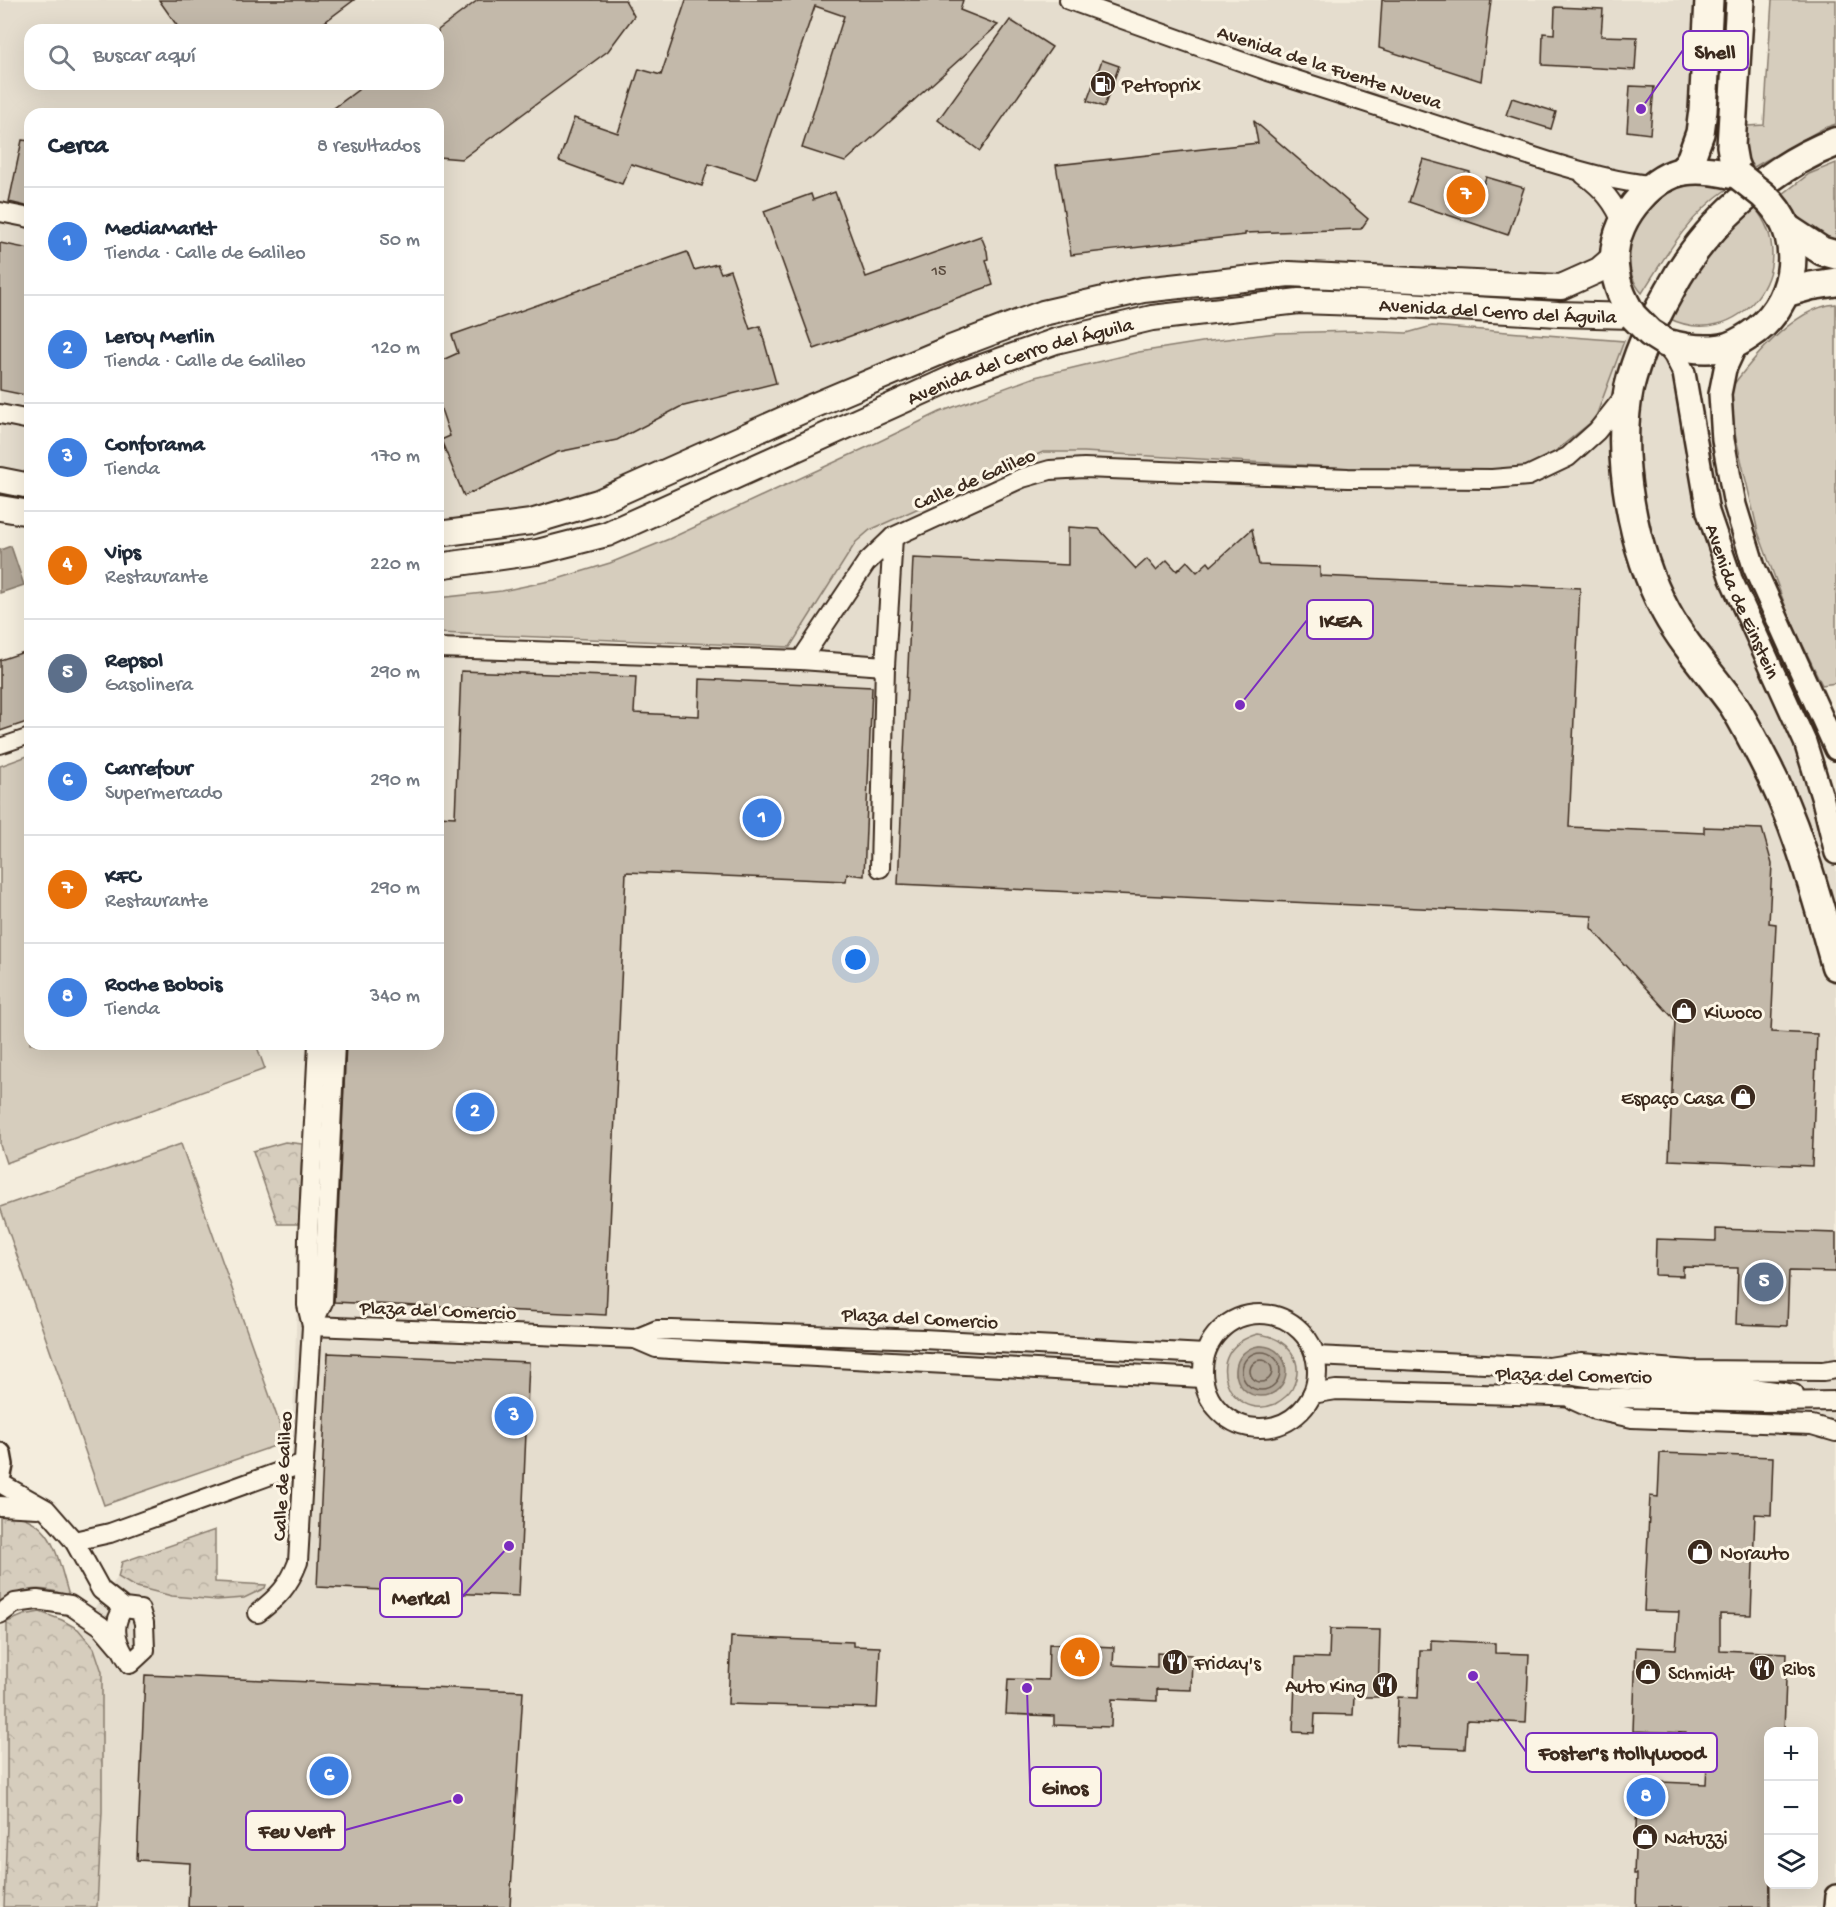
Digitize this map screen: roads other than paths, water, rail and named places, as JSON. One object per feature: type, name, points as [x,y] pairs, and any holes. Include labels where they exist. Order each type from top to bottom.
[{"type":"highway","points":[[1836,142],[1805,157],[1735,206],[1714,227],[1676,278],[1643,346],[1629,389],[1625,437],[1627,482],[1635,533],[1650,574],[1667,613],[1696,658],[1734,707],[1787,809],[1836,966]]},
{"type":"main road","points":[[1683,171],[1691,159],[1700,133],[1709,0]]},
{"type":"main road","points":[[1738,176],[1731,146],[1740,0]]},
{"type":"main road","points":[[1709,170],[1738,176],[1771,203],[1781,214],[1787,228],[1791,252],[1791,273],[1781,304],[1771,319],[1737,343],[1722,348],[1689,349],[1666,343],[1650,333],[1633,316],[1618,289],[1614,256],[1616,241],[1632,207],[1652,185],[1683,171],[1709,170]]},
{"type":"main road","points":[[1787,228],[1822,251],[1836,255]]},
{"type":"main road","name":"Avenida del Cerro del Águila","points":[[444,533],[531,522],[598,502],[834,397],[948,349],[1042,313],[1143,290],[1289,274],[1560,287],[1599,270],[1614,256]]},
{"type":"main road","points":[[1785,293],[1836,282]]},
{"type":"main road","name":"Avenida del Cerro del Águila","points":[[444,565],[537,552],[607,534],[962,374],[1056,341],[1152,318],[1299,301],[1633,316]]},
{"type":"main road","points":[[0,480],[24,485]]},
{"type":"main road","points":[[0,508],[24,512]]},
{"type":"street","name":"Avenida de la Fuente Nueva","points":[[1069,0],[1268,71],[1578,170],[1638,184],[1652,185]]},
{"type":"street","name":"Avenida de la Fuente Nueva","points":[[1578,170],[1601,188],[1611,200],[1623,225]]},
{"type":"street","points":[[0,212],[24,217]]},
{"type":"street","name":"Avenida de Einstein","points":[[1666,343],[1684,373],[1708,512],[1731,579],[1805,742],[1823,800],[1836,854]]},
{"type":"street","name":"Avenida de Einstein","points":[[1737,343],[1725,369],[1719,394],[1723,440],[1735,505],[1755,567],[1836,749]]},
{"type":"street","name":"Calle de Galileo","points":[[801,660],[866,563],[893,537],[1022,478],[1050,470],[1084,468],[1396,478],[1492,479],[1528,476],[1568,457],[1597,431],[1629,389]]},
{"type":"street","points":[[0,414],[24,419]]},
{"type":"street","points":[[880,868],[885,666],[893,537]]},
{"type":"street","points":[[444,648],[801,660],[885,666]]},
{"type":"street","points":[[0,746],[24,738]]},
{"type":"street","name":"Calle de Galileo","points":[[258,1613],[281,1594],[298,1562],[312,1326],[307,1305],[308,1237],[318,1050]]},
{"type":"street","name":"Calle de Galileo","points":[[312,1326],[323,1302],[335,1050]]},
{"type":"street","points":[[1261,1314],[1279,1317],[1295,1326],[1307,1339],[1315,1356],[1317,1375],[1312,1394],[1303,1409],[1290,1420],[1274,1427],[1256,1428],[1236,1424],[1220,1413],[1208,1397],[1202,1378],[1205,1354],[1213,1338],[1226,1325],[1242,1317],[1261,1314]]},
{"type":"street","name":"Plaza del Comercio","points":[[312,1326],[635,1339],[656,1348],[670,1349],[1202,1378]]},
{"type":"street","name":"Plaza del Comercio","points":[[635,1339],[657,1330],[672,1330],[1205,1354]]},
{"type":"street","name":"Plaza del Comercio","points":[[1315,1356],[1549,1367],[1581,1362],[1690,1370],[1823,1371],[1836,1369]]},
{"type":"street","points":[[1549,1367],[1570,1375],[1744,1386],[1836,1401]]},
{"type":"street","name":"Plaza del Comercio","points":[[1312,1394],[1336,1390],[1568,1398],[1611,1396],[1796,1403],[1836,1401]]},
{"type":"street","points":[[1568,1398],[1596,1410],[1632,1418],[1812,1425],[1836,1432]]},
{"type":"street","points":[[0,1454],[2,1465],[0,1476]]},
{"type":"street","points":[[74,1541],[110,1533],[304,1463]]},
{"type":"street","points":[[0,1483],[46,1509],[74,1541],[101,1590],[123,1608],[140,1610],[144,1623],[145,1650],[130,1665],[101,1626],[70,1605],[37,1600],[15,1603],[0,1614]]},
{"type":"street","points":[[0,1506],[46,1509]]},
{"type":"street","points":[[118,1646],[116,1617],[123,1608]]},
{"type":"street","points":[[1834,1907],[1836,1896]]},
{"type":"water","points":[[11,546],[24,585],[0,593],[0,550]]},
{"type":"water","points":[[1261,1346],[1275,1350],[1282,1357],[1286,1371],[1282,1385],[1275,1392],[1261,1396],[1247,1392],[1240,1385],[1236,1371],[1240,1357],[1247,1350]]},
{"type":"place","name":"Petroprix","points":[[1103,84]]},
{"type":"place","name":"Shell","points":[[1641,109]]},
{"type":"place","name":"KFC","points":[[1466,195]]},
{"type":"place","name":"IKEA","points":[[1240,705]]},
{"type":"place","name":"MediaMarkt","points":[[762,818]]},
{"type":"place","name":"Kiwoco","points":[[1684,1011]]},
{"type":"place","name":"Espaço Casa","points":[[1743,1097]]},
{"type":"place","name":"Leroy Merlin","points":[[475,1112]]},
{"type":"place","name":"Repsol","points":[[1764,1282]]},
{"type":"place","name":"Conforama","points":[[514,1416]]},
{"type":"place","name":"Merkal","points":[[509,1546]]},
{"type":"place","name":"Norauto","points":[[1700,1552]]},
{"type":"place","name":"Vips","points":[[1080,1657]]},
{"type":"place","name":"Friday's","points":[[1175,1662]]},
{"type":"place","name":"Ribs","points":[[1762,1668]]},
{"type":"place","name":"Schmidt","points":[[1648,1672]]},
{"type":"place","name":"Foster's Hollywood","points":[[1473,1676]]},
{"type":"place","name":"Auto King","points":[[1385,1685]]},
{"type":"place","name":"Ginos","points":[[1027,1688]]},
{"type":"place","name":"Carrefour","points":[[329,1776]]},
{"type":"place","name":"Roche Bobois","points":[[1646,1797]]},
{"type":"place","name":"Feu Vert","points":[[458,1799]]},
{"type":"place","name":"Natuzzi","points":[[1645,1837]]}]
